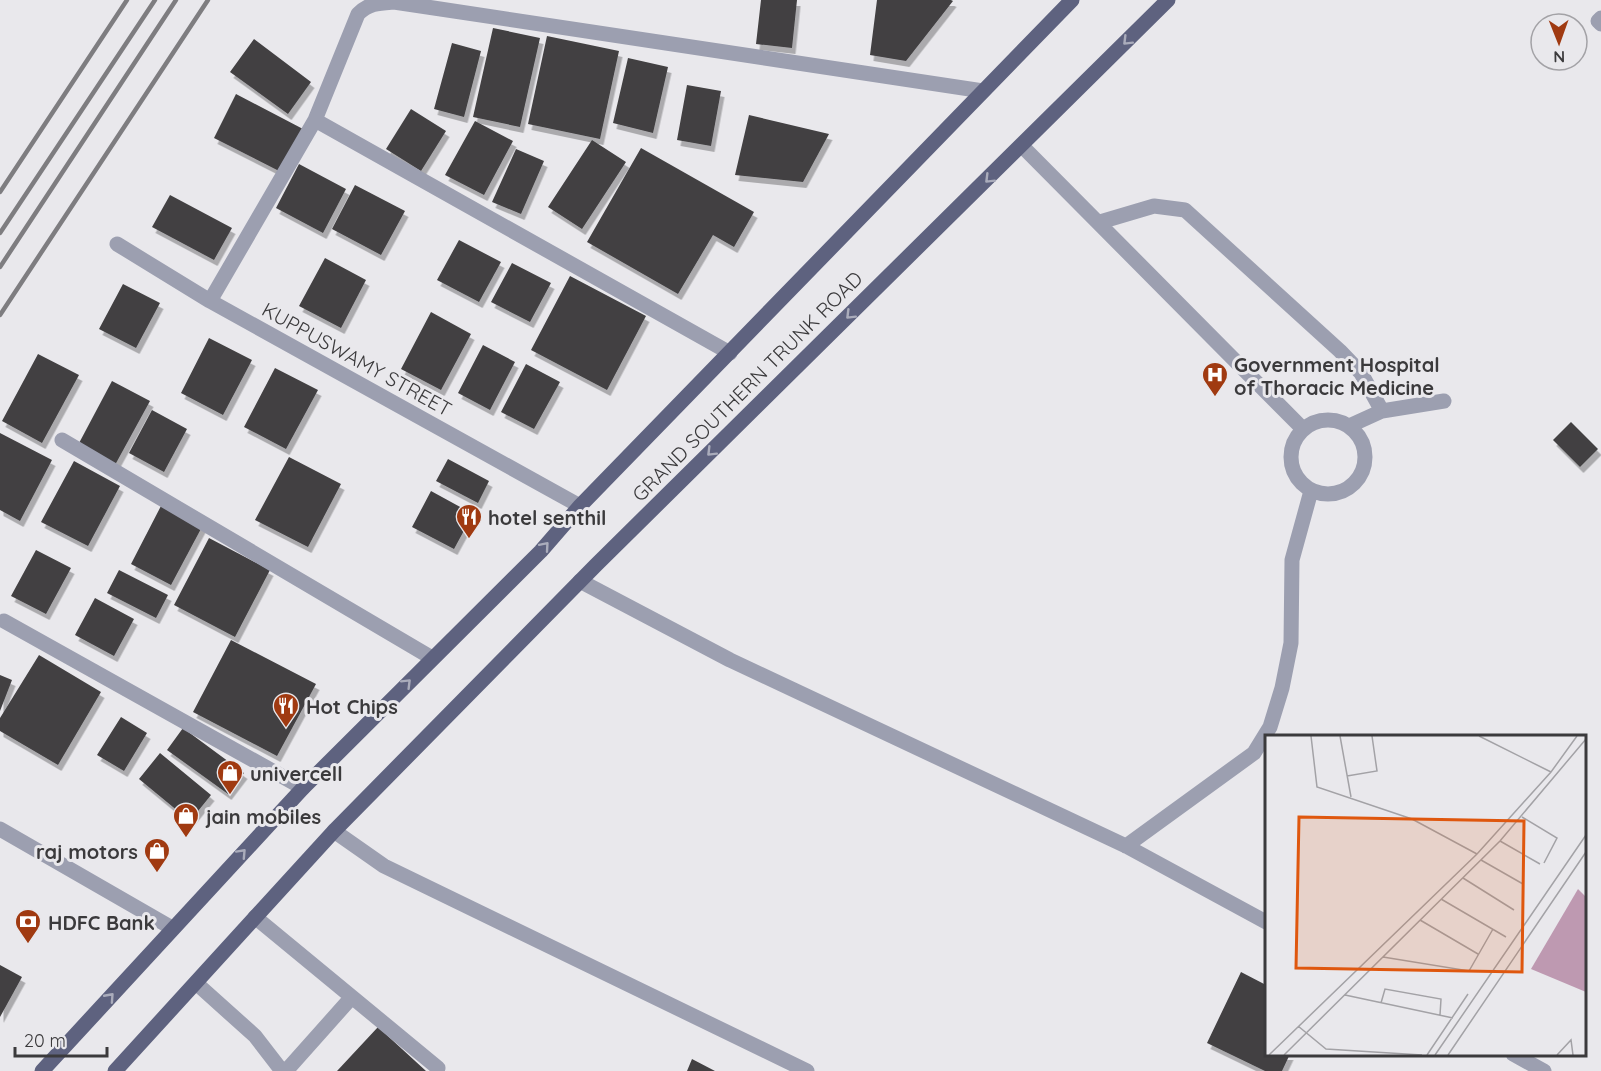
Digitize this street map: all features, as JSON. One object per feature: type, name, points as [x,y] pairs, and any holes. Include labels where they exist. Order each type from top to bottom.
[{"type":"main road","name":"GRAND SOUTHERN TRUNK ROAD","points":[[42,1071],[303,788],[541,551],[580,506],[1072,0]]},
{"type":"main road","name":"GRAND SOUTHERN TRUNK ROAD","points":[[116,1071],[334,831],[580,581],[1168,0]]},
{"type":"street","points":[[210,301],[315,120],[358,14],[366,7],[394,2],[984,91]]},
{"type":"street","points":[[1601,18],[1598,21],[1601,24]]},
{"type":"street","points":[[315,120],[730,353]]},
{"type":"street","points":[[1022,146],[1100,222],[1303,429]]},
{"type":"street","points":[[1100,222],[1154,206],[1185,210],[1341,351],[1361,373],[1382,411]]},
{"type":"street","name":"KUPPUSWAMY STREET","points":[[117,244],[210,301],[580,506]]},
{"type":"street","points":[[1349,426],[1382,411],[1444,401]]},
{"type":"street","points":[[1325,420],[1349,426],[1358,435],[1366,459],[1356,482],[1335,494],[1322,494],[1301,483],[1291,462],[1295,438],[1303,429],[1325,420]]},
{"type":"street","points":[[62,440],[432,658]]},
{"type":"street","points":[[1265,735],[1270,727],[1282,688],[1291,643],[1292,560],[1311,490]]},
{"type":"street","points":[[580,581],[730,660],[1125,846],[1265,921]]},
{"type":"street","points":[[4,621],[303,788]]},
{"type":"street","points":[[1125,846],[1254,753],[1265,735]]},
{"type":"street","points":[[0,830],[172,928]]},
{"type":"street","points":[[334,831],[384,866],[807,1071]]},
{"type":"street","points":[[255,917],[438,1068]]},
{"type":"street","points":[[196,983],[255,1036],[284,1071],[351,998]]},
{"type":"street","points":[[1517,1056],[1544,1071]]},
{"type":"building","points":[[761,0],[797,0],[792,48],[756,44]]},
{"type":"building","points":[[877,0],[953,1],[906,61],[870,55]]},
{"type":"building","points":[[493,28],[540,38],[520,127],[473,117]]},
{"type":"building","points":[[547,36],[619,51],[600,139],[528,124]]},
{"type":"building","points":[[254,39],[311,82],[288,114],[230,72]]},
{"type":"building","points":[[452,43],[481,51],[464,117],[434,109]]},
{"type":"building","points":[[628,58],[668,67],[653,133],[613,123]]},
{"type":"building","points":[[687,85],[721,91],[711,146],[677,140]]},
{"type":"building","points":[[236,94],[303,129],[281,172],[214,138]]},
{"type":"building","points":[[411,109],[446,131],[421,171],[386,149]]},
{"type":"building","points":[[749,115],[829,134],[803,182],[735,175]]},
{"type":"building","points":[[475,121],[513,141],[484,195],[445,175]]},
{"type":"building","points":[[592,140],[626,162],[582,229],[548,207]]},
{"type":"building","points":[[641,148],[754,212],[734,247],[713,235],[678,294],[587,242]]},
{"type":"building","points":[[516,149],[544,161],[521,214],[492,202]]},
{"type":"building","points":[[299,164],[346,189],[323,233],[276,208]]},
{"type":"building","points":[[355,185],[405,211],[381,255],[332,229]]},
{"type":"building","points":[[170,195],[232,228],[214,260],[152,227]]},
{"type":"building","points":[[459,240],[501,262],[479,302],[437,280]]},
{"type":"building","points":[[325,258],[366,280],[341,328],[299,306]]},
{"type":"building","points":[[512,263],[551,283],[530,322],[491,302]]},
{"type":"building","points":[[570,276],[646,316],[607,390],[531,350]]},
{"type":"building","points":[[123,284],[160,303],[136,348],[99,329]]},
{"type":"building","points":[[431,312],[471,334],[441,390],[401,369]]},
{"type":"building","points":[[209,338],[252,360],[223,415],[181,393]]},
{"type":"building","points":[[483,345],[515,362],[490,410],[458,393]]},
{"type":"building","points":[[38,354],[79,375],[42,443],[2,421]]},
{"type":"building","points":[[526,364],[560,382],[534,429],[501,412]]},
{"type":"building","points":[[275,368],[318,390],[286,449],[244,427]]},
{"type":"building","points":[[112,381],[150,401],[115,465],[78,445]]},
{"type":"building","points":[[152,410],[187,429],[164,472],[129,453]]},
{"type":"building","points":[[1571,422],[1598,449],[1580,467],[1553,440]]},
{"type":"building","points":[[0,433],[52,460],[20,521],[0,510]]},
{"type":"building","points":[[289,457],[341,484],[308,547],[255,520]]},
{"type":"building","points":[[448,459],[489,481],[478,503],[436,481]]},
{"type":"building","points":[[74,461],[120,486],[88,546],[41,522]]},
{"type":"building","points":[[431,491],[473,514],[454,549],[412,527]]},
{"type":"building","points":[[162,504],[203,525],[171,585],[131,564]]},
{"type":"building","points":[[209,538],[270,570],[235,637],[174,605]]},
{"type":"building","points":[[36,550],[71,568],[46,614],[11,596]]},
{"type":"building","points":[[119,570],[168,595],[156,618],[107,593]]},
{"type":"building","points":[[95,598],[134,619],[114,656],[75,635]]},
{"type":"building","points":[[231,640],[316,684],[277,756],[193,712]]},
{"type":"building","points":[[39,655],[101,692],[58,765],[0,731],[0,718]]},
{"type":"building","points":[[0,675],[12,680],[0,711]]},
{"type":"building","points":[[121,717],[147,733],[124,771],[97,755]]},
{"type":"building","points":[[183,728],[244,773],[228,794],[167,750]]},
{"type":"building","points":[[160,753],[211,795],[190,821],[139,779]]},
{"type":"building","points":[[0,965],[22,977],[0,1017]]},
{"type":"building","points":[[1241,972],[1265,984],[1265,1056],[1289,1056],[1282,1071],[1265,1071],[1207,1043]]},
{"type":"building","points":[[378,1027],[426,1071],[337,1071]]},
{"type":"building","points":[[692,1059],[715,1071],[687,1071]]},
{"type":"railway","points":[[0,192],[127,0]]},
{"type":"railway","points":[[0,233],[155,0]]},
{"type":"railway","points":[[0,267],[176,0]]},
{"type":"railway","points":[[0,315],[208,0]]},
{"type":"place","name":"Government Hospital of Thoracic Medicine","points":[[1215,398]]},
{"type":"place","name":"hotel senthil","points":[[469,540]]},
{"type":"place","name":"Hot Chips","points":[[286,729]]},
{"type":"place","name":"univercell","points":[[230,796]]},
{"type":"place","name":"jain mobiles","points":[[186,839]]},
{"type":"place","name":"raj motors","points":[[157,874]]},
{"type":"place","name":"HDFC Bank","points":[[28,945]]}]
